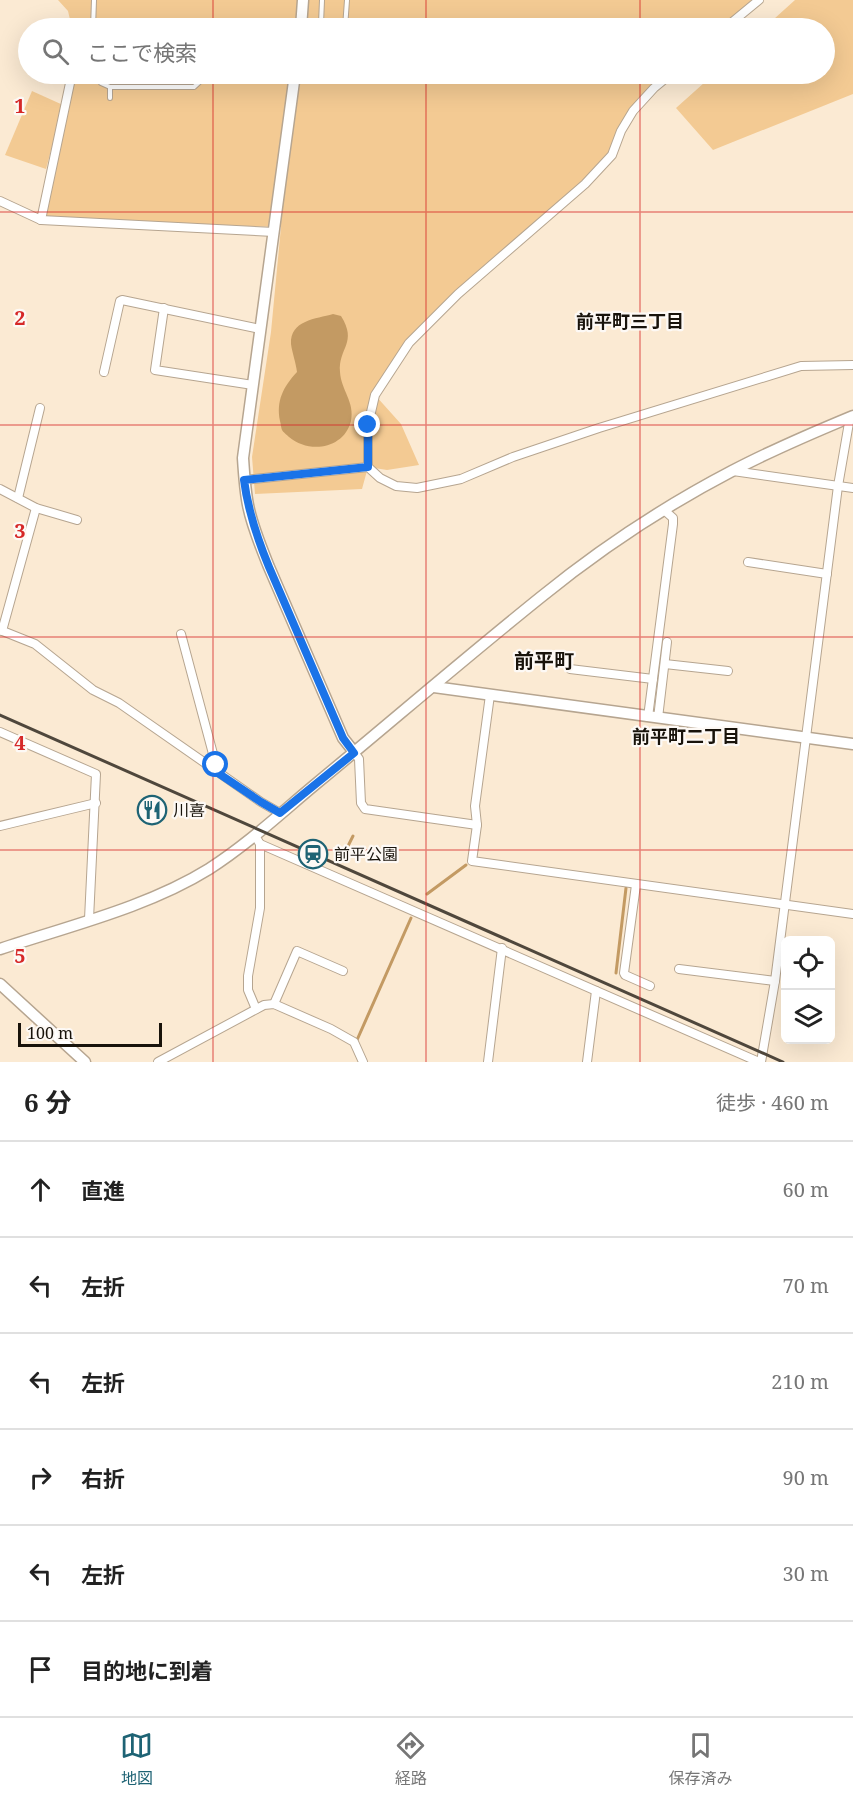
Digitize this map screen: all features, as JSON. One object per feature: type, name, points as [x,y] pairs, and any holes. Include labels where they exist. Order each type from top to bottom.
[{"type":"street","points":[[302,18],[303,0]]},
{"type":"street","points":[[737,18],[759,0]]},
{"type":"street","points":[[41,220],[70,84]]},
{"type":"street","points":[[295,84],[243,458],[248,506],[269,567],[343,738],[359,759],[361,804],[364,809],[477,825]]},
{"type":"street","points":[[659,84],[633,111],[621,131],[612,155],[585,184],[458,294],[409,343],[375,395],[368,425],[368,467],[380,478],[396,486],[417,488],[461,479],[513,457],[599,428],[801,366],[853,365]]},
{"type":"street","points":[[0,201],[41,220],[274,232]]},
{"type":"street","points":[[104,372],[122,300],[261,328]]},
{"type":"street","points":[[164,308],[155,370],[253,385]]},
{"type":"street","points":[[18,498],[40,408]]},
{"type":"street","points":[[0,949],[136,904],[209,869],[257,840],[280,813],[557,584],[626,534],[732,471],[851,416]]},
{"type":"street","points":[[257,840],[760,1062],[775,981],[838,486],[851,416]]},
{"type":"street","points":[[244,480],[368,467]]},
{"type":"street","points":[[732,471],[853,488]]},
{"type":"street","points":[[0,489],[36,508],[77,520]]},
{"type":"street","points":[[36,508],[1,631],[35,644],[93,690],[119,703],[215,771],[280,813]]},
{"type":"street","points":[[653,717],[653,679],[673,524],[673,518],[664,510]]},
{"type":"street","points":[[748,562],[827,574]]},
{"type":"street","points":[[181,634],[216,765],[215,771]]},
{"type":"street","points":[[653,717],[665,664],[667,642]]},
{"type":"street","points":[[665,664],[728,671]]},
{"type":"street","points":[[570,669],[653,679]]},
{"type":"street","points":[[434,687],[853,744]]},
{"type":"street","points":[[490,695],[476,806],[477,825],[472,861],[853,914]]},
{"type":"street","points":[[0,732],[96,774],[89,920]]},
{"type":"street","points":[[0,826],[96,803]]},
{"type":"street","points":[[256,1009],[248,990],[248,976],[260,909],[257,840]]},
{"type":"street","points":[[636,885],[624,973],[650,986]]},
{"type":"street","points":[[488,1062],[502,948]]},
{"type":"street","points":[[274,1004],[297,951],[343,971]]},
{"type":"street","points":[[679,969],[775,981]]},
{"type":"street","points":[[0,984],[84,1062]]},
{"type":"street","points":[[587,1062],[596,991]]},
{"type":"street","points":[[158,1062],[256,1009],[274,1004],[331,1029],[354,1042],[363,1062]]},
{"type":"lane","points":[[93,18],[94,0]]},
{"type":"lane","points":[[321,18],[322,0]]},
{"type":"lane","points":[[346,18],[347,0]]},
{"type":"lane","points":[[103,84],[110,87],[194,87],[197,84]]},
{"type":"lane","points":[[110,87],[110,98]]},
{"type":"shaded area","points":[[58,0],[758,0],[736,18],[70,18],[68,11]]},
{"type":"shaded area","points":[[795,0],[853,0],[853,94],[713,150],[676,108],[703,84],[835,84],[835,18],[775,18]]},
{"type":"shaded area","points":[[69,84],[661,84],[633,111],[612,155],[409,343],[375,395],[401,424],[419,465],[387,470],[368,467],[362,489],[255,494],[252,457],[271,332],[281,227],[41,220]]},
{"type":"shaded area","points":[[32,91],[63,105],[46,169],[5,155]]},
{"type":"shaded area","points":[[333,314],[341,316],[348,333],[340,372],[350,402],[351,421],[341,438],[334,443],[316,447],[306,446],[283,432],[279,414],[282,395],[297,372],[291,344],[292,336],[299,325]]},
{"type":"waterway","points":[[342,858],[353,836]]},
{"type":"waterway","points":[[427,894],[466,865]]},
{"type":"waterway","points":[[616,973],[626,888]]},
{"type":"waterway","points":[[357,1040],[411,918]]},
{"type":"railway","points":[[0,715],[783,1062]]},
{"type":"place","name":"川喜","points":[[152,810]]},
{"type":"place","name":"前平公園","points":[[313,854]]},
{"type":"district","name":"前平町三丁目","points":[[630,322]]},
{"type":"district","name":"前平町","points":[[544,661]]},
{"type":"district","name":"前平町二丁目","points":[[686,737]]},
{"type":"route","points":[[216,765],[215,771],[280,813],[354,753],[343,738],[269,567],[248,506],[244,480],[368,467],[368,425]]}]
